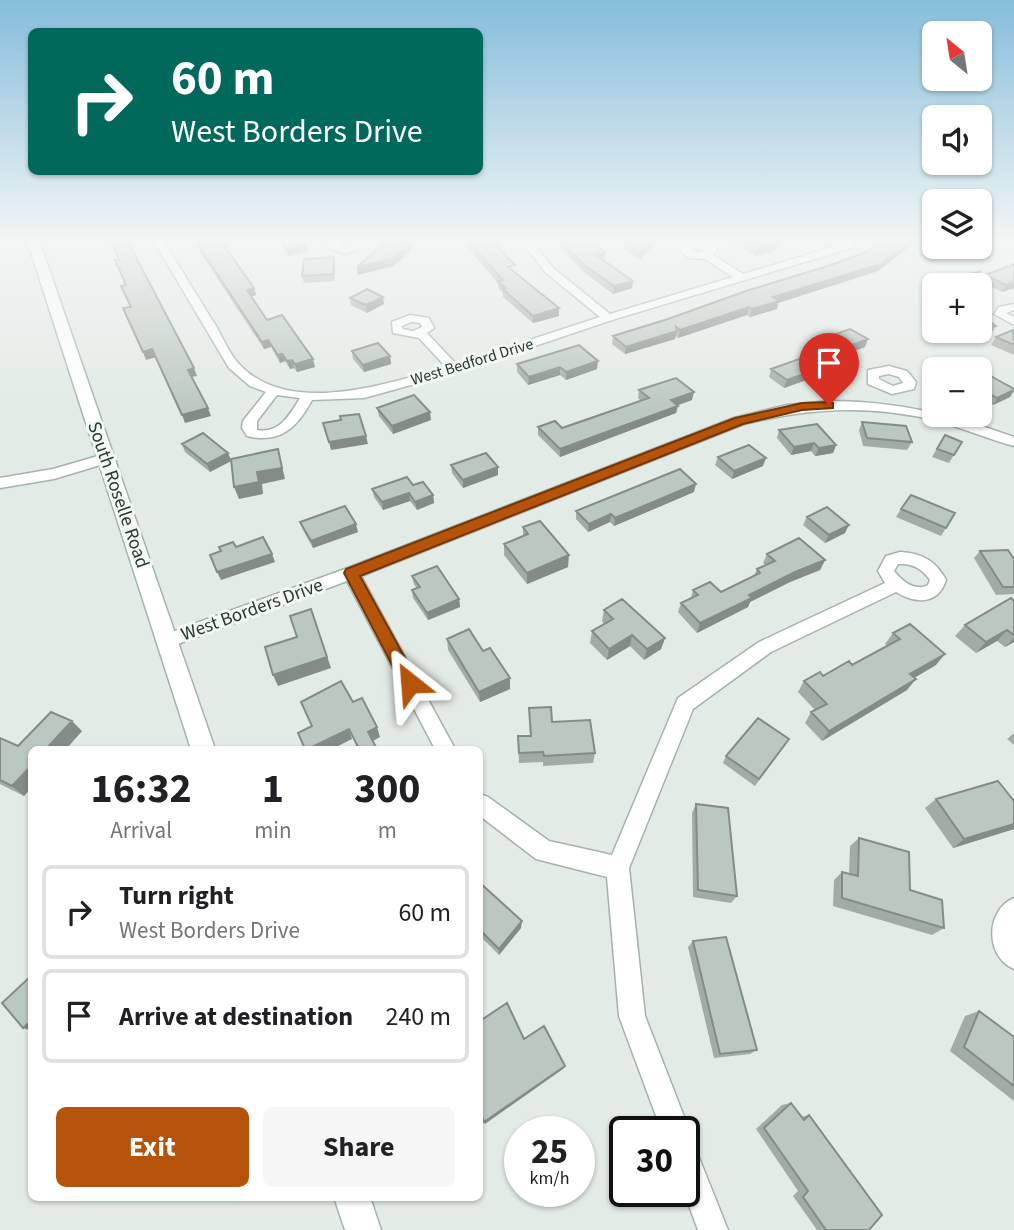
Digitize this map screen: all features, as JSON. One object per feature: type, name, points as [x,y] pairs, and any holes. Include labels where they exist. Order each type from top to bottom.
[{"type":"main road","name":"South Roselle Road","points":[[52,297],[202,746]]},
{"type":"main road","points":[[353,1201],[363,1230]]},
{"type":"street","points":[[194,297],[233,365],[255,383],[281,392],[250,421],[249,428],[253,433],[271,435],[286,430],[308,395]]},
{"type":"street","points":[[583,297],[608,318]]},
{"type":"street","name":"West Bedford Drive","points":[[281,392],[308,395],[364,394],[454,369],[679,297]]},
{"type":"street","points":[[1014,307],[1003,309],[1000,314],[1014,322]]},
{"type":"street","points":[[421,333],[454,369]]},
{"type":"street","points":[[892,390],[897,410]]},
{"type":"street","name":"West Borders Drive","points":[[167,641],[351,573],[739,421],[802,407],[855,404],[961,422],[1014,442]]},
{"type":"street","points":[[0,483],[54,474],[105,459]]},
{"type":"street","points":[[351,573],[443,746]]},
{"type":"street","points":[[670,1116],[632,1016],[618,868],[685,704],[765,647],[895,585]]},
{"type":"street","points":[[483,806],[544,851],[618,868]]},
{"type":"street","points":[[1014,910],[1004,920],[1003,934],[1014,957]]},
{"type":"street","points":[[700,1196],[713,1230]]},
{"type":"building","points":[[126,297],[157,297],[194,368],[188,370],[208,408],[182,415],[152,349],[143,352],[123,308],[131,307]]},
{"type":"building","points":[[233,297],[252,297],[267,320],[282,315],[313,359],[295,364],[292,360],[287,361],[282,354],[278,355],[268,340],[262,342]]},
{"type":"building","points":[[351,297],[382,297],[366,305]]},
{"type":"building","points":[[512,297],[546,297],[559,308],[533,316]]},
{"type":"building","points":[[728,297],[774,297],[779,301],[752,309],[749,307],[680,330],[676,327],[677,331],[626,347],[613,336]]},
{"type":"building","points":[[850,329],[868,339],[841,349],[824,338]]},
{"type":"building","points":[[1013,330],[1014,345],[996,337]]},
{"type":"building","points":[[378,343],[390,356],[363,365],[352,351]]},
{"type":"building","points":[[579,345],[598,361],[566,372],[560,367],[529,377],[517,364]]},
{"type":"building","points":[[810,355],[826,366],[787,380],[771,369]]},
{"type":"building","points":[[992,377],[1014,389],[997,398],[992,395]]},
{"type":"building","points":[[676,378],[694,392],[671,400],[678,406],[560,449],[538,427],[555,421],[562,428],[649,398],[639,390]]},
{"type":"building","points":[[414,395],[430,412],[392,426],[377,408]]},
{"type":"building","points":[[359,414],[366,436],[329,442],[323,423],[341,420],[340,416]]},
{"type":"building","points":[[862,422],[906,426],[912,442],[867,438]]},
{"type":"building","points":[[817,424],[836,445],[819,448],[814,443],[794,447],[779,430]]},
{"type":"building","points":[[203,433],[228,453],[207,464],[182,444]]},
{"type":"building","points":[[945,435],[962,442],[954,455],[937,449]]},
{"type":"building","points":[[749,445],[766,458],[734,471],[718,457]]},
{"type":"building","points":[[278,449],[282,468],[257,472],[259,482],[234,487],[231,459]]},
{"type":"building","points":[[486,453],[498,467],[463,480],[451,465]]},
{"type":"building","points":[[680,469],[696,484],[615,518],[611,514],[589,524],[576,511]]},
{"type":"building","points":[[407,477],[413,485],[423,482],[433,495],[415,502],[409,493],[382,502],[372,489]]},
{"type":"building","points":[[911,495],[955,513],[946,528],[901,509]]},
{"type":"building","points":[[345,506],[356,524],[311,541],[300,522]]},
{"type":"building","points":[[827,507],[849,525],[829,535],[807,517]]},
{"type":"building","points":[[540,521],[569,555],[527,573],[504,544],[528,534],[523,527]]},
{"type":"building","points":[[263,537],[272,554],[217,572],[210,555],[221,551],[219,547],[233,542],[236,547]]},
{"type":"building","points":[[799,538],[825,560],[749,595],[752,598],[700,623],[681,603],[698,595],[693,590],[710,582],[721,592],[760,573],[757,569],[775,561],[767,554]]},
{"type":"building","points":[[1008,550],[1014,559],[1014,587],[1003,587],[980,551]]},
{"type":"building","points":[[437,566],[459,599],[427,613],[412,590],[420,587],[412,576]]},
{"type":"building","points":[[1011,598],[1014,601],[1014,635],[1007,630],[986,642],[965,625]]},
{"type":"building","points":[[622,599],[665,638],[647,649],[632,635],[609,649],[592,631],[613,619],[604,610]]},
{"type":"building","points":[[311,609],[327,657],[273,675],[265,647],[297,637],[290,616]]},
{"type":"building","points":[[910,624],[945,654],[910,674],[916,679],[829,731],[811,712],[827,704],[804,681],[820,672],[823,676],[849,661],[852,665],[900,639],[893,633]]},
{"type":"building","points":[[469,629],[483,651],[490,648],[510,678],[479,692],[447,639]]},
{"type":"building","points":[[341,681],[353,702],[362,698],[377,727],[368,732],[375,746],[358,746],[349,729],[314,746],[304,746],[298,733],[312,726],[301,702]]},
{"type":"building","points":[[551,707],[552,722],[590,720],[595,753],[544,756],[543,752],[519,753],[518,736],[531,736],[529,708]]},
{"type":"building","points":[[51,712],[72,721],[49,746],[28,746],[28,769],[12,786],[0,780],[0,738],[18,746]]},
{"type":"building","points":[[758,718],[789,739],[759,779],[726,756]]},
{"type":"building","points":[[998,781],[1014,801],[1014,824],[964,839],[936,799]]},
{"type":"building","points":[[696,804],[728,808],[737,896],[698,890]]},
{"type":"building","points":[[859,838],[909,852],[910,890],[942,900],[944,928],[842,898],[842,872],[858,876]]},
{"type":"building","points":[[483,886],[522,921],[499,949],[483,933]]},
{"type":"building","points":[[726,937],[757,1050],[720,1054],[693,941]]},
{"type":"building","points":[[28,979],[28,1024],[23,1028],[2,1003]]},
{"type":"building","points":[[507,1003],[524,1039],[544,1026],[565,1066],[484,1122],[483,1119],[483,1019]]},
{"type":"building","points":[[979,1011],[1014,1037],[1014,1086],[964,1047]]},
{"type":"building","points":[[791,1103],[804,1120],[809,1115],[882,1215],[869,1230],[826,1230],[803,1197],[808,1191],[764,1128]]},
{"type":"route","points":[[410,683],[351,573],[739,421],[802,407],[829,405]]}]
